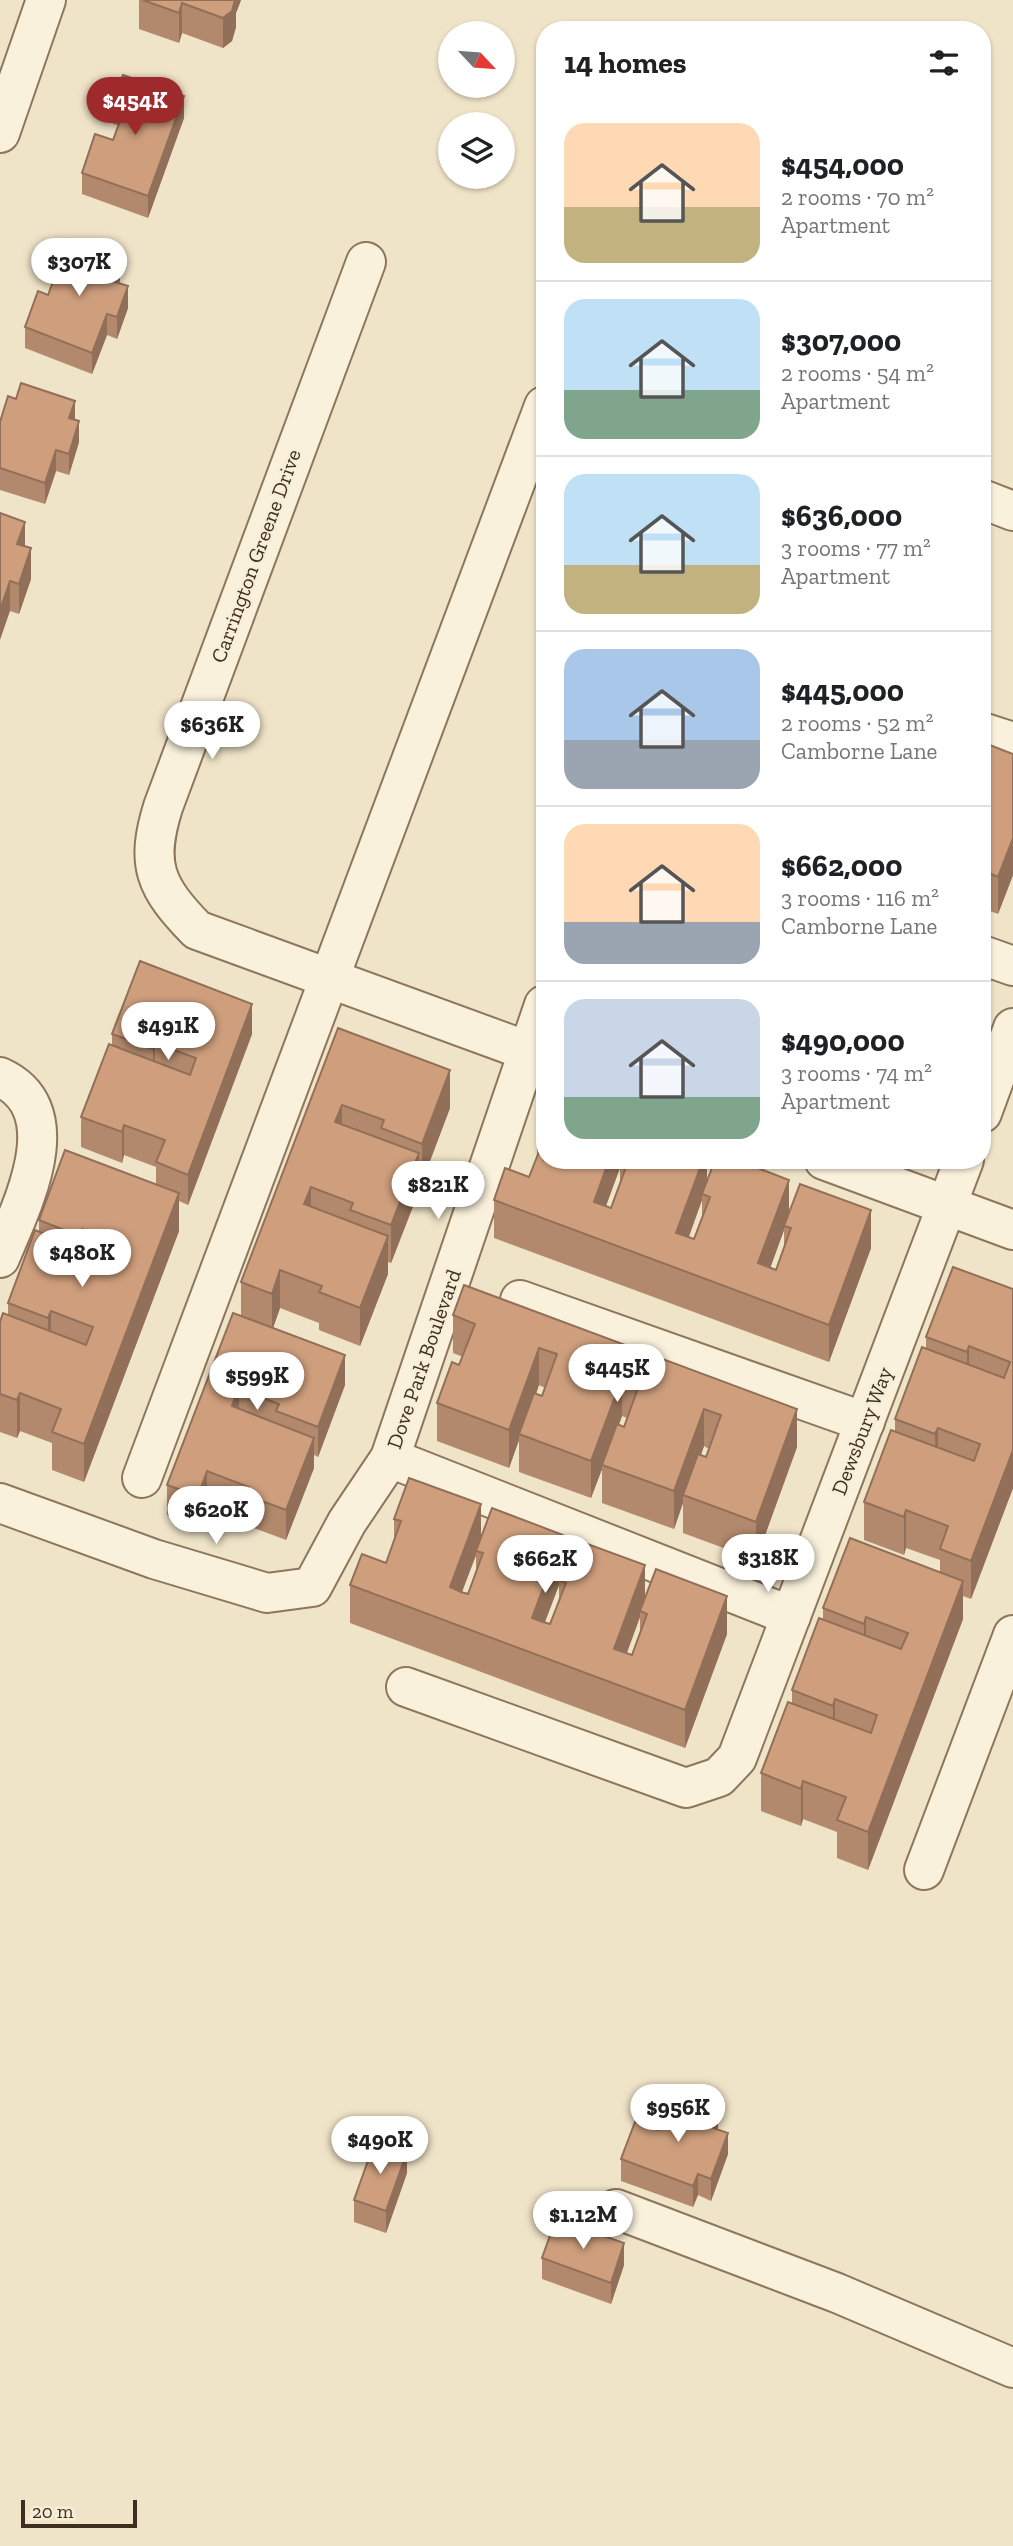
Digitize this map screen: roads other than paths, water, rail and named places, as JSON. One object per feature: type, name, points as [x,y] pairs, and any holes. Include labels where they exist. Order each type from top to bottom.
[{"type":"street","points":[[0,133],[46,0]]},
{"type":"street","name":"Carrington Greene Drive","points":[[366,261],[154,838],[156,876],[173,905],[197,930],[536,1054]]},
{"type":"street","points":[[142,1478],[536,427]]},
{"type":"street","points":[[991,502],[1013,511]]},
{"type":"street","points":[[991,735],[1013,742]]},
{"type":"street","points":[[991,958],[1013,966]]},
{"type":"street","points":[[991,1088],[1013,1028]]},
{"type":"street","name":"Dove Park Boulevard","points":[[0,1503],[154,1559],[267,1593],[312,1587],[347,1522],[390,1458],[536,1054]]},
{"type":"street","points":[[0,1077],[33,1107],[39,1139],[34,1170],[0,1258]]},
{"type":"street","points":[[848,1169],[1013,1230]]},
{"type":"street","name":"Dewsbury Way","points":[[405,1687],[687,1788],[719,1777],[737,1758],[961,1169]]},
{"type":"street","points":[[520,1300],[865,1422]]},
{"type":"street","points":[[390,1458],[791,1616]]},
{"type":"street","points":[[924,1870],[1013,1635]]},
{"type":"street","points":[[616,2209],[837,2293],[1013,2368]]}]
